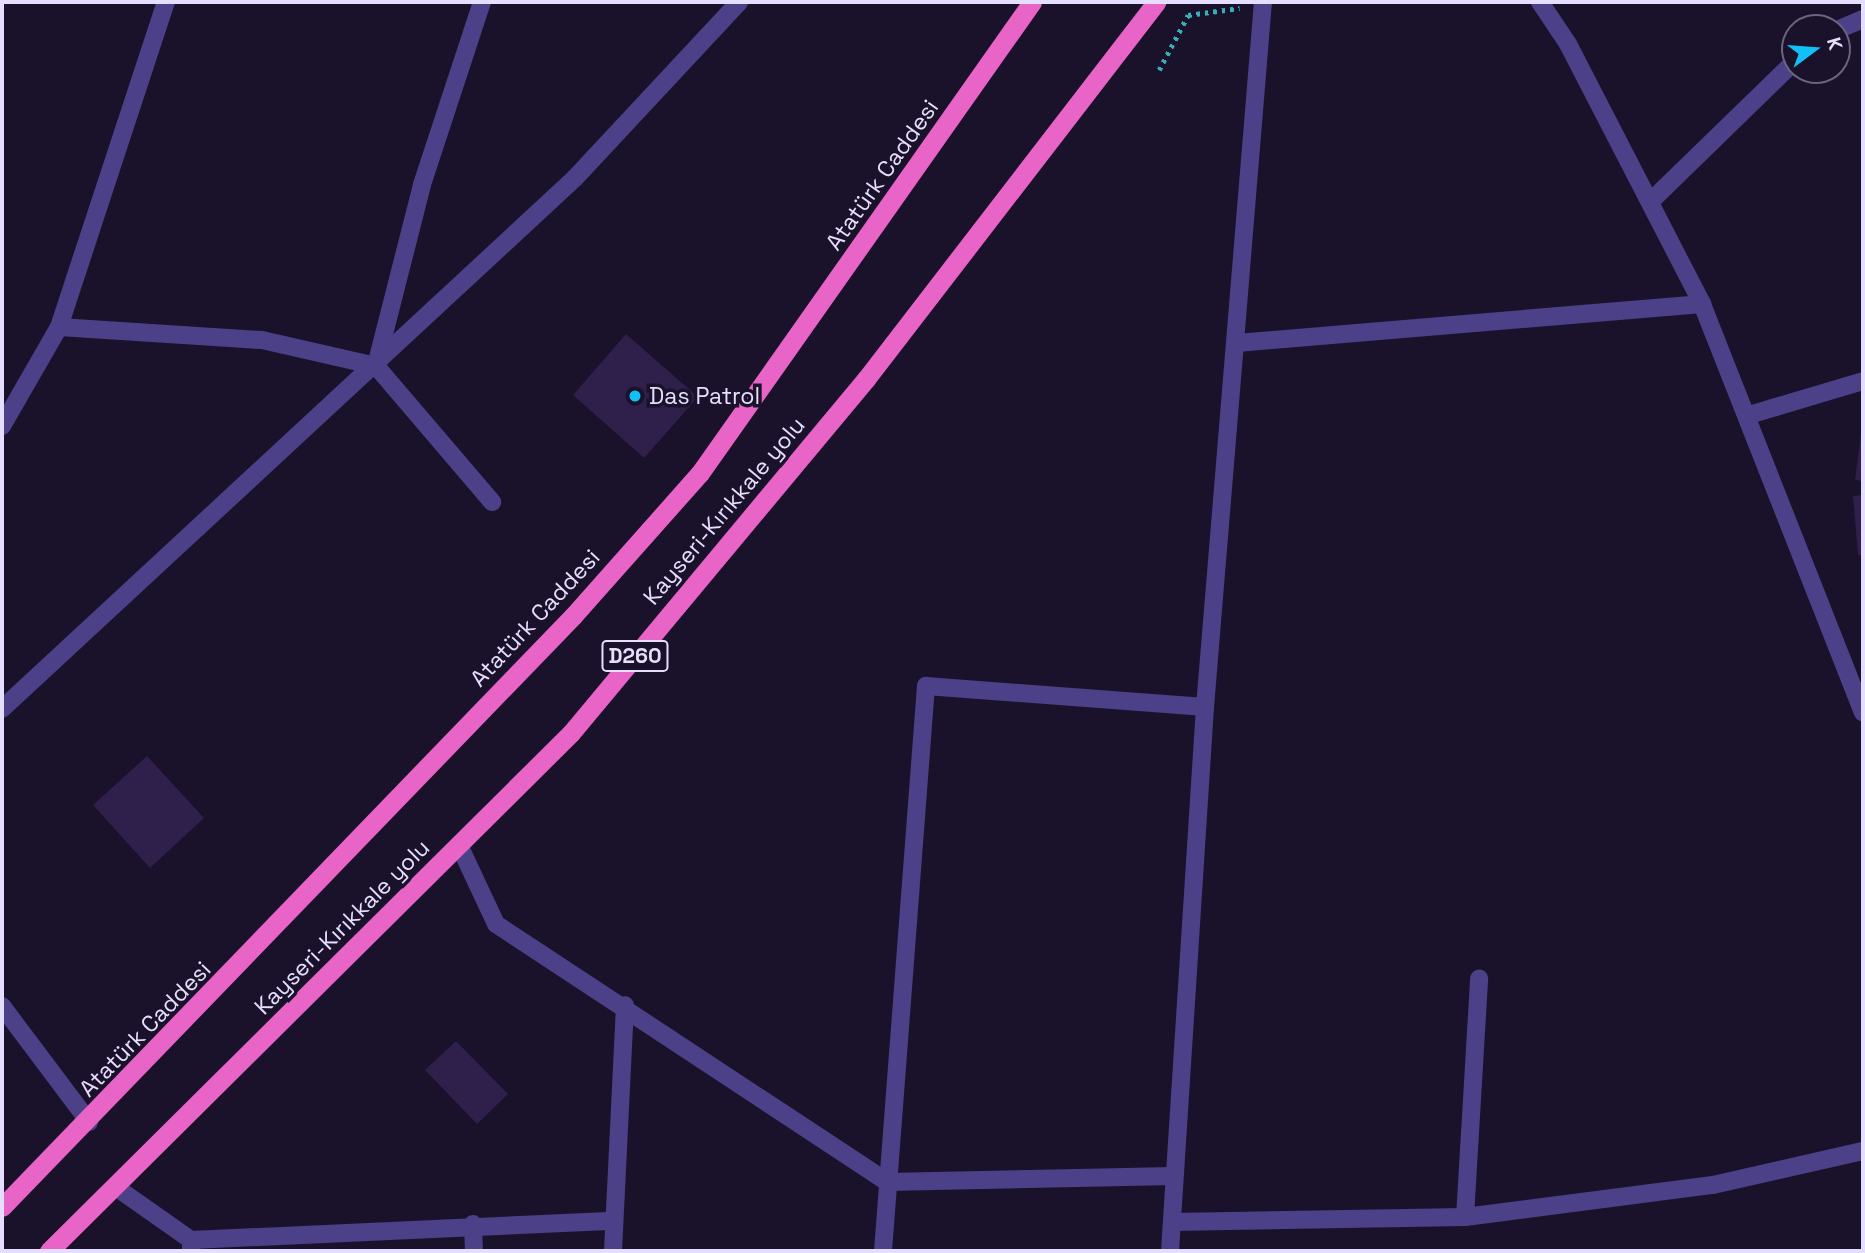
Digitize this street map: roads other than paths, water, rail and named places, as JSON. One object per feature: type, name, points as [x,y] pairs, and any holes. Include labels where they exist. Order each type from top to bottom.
[{"type":"highway","name":"Atatürk Caddesi","points":[[2,1207],[89,1122],[573,616],[700,473],[1032,2]]},
{"type":"highway","name":"Kayseri-Kırıkkale yolu","points":[[48,1251],[117,1188],[571,733],[866,379],[1156,2]]},
{"type":"street","points":[[2,426],[59,327],[166,2]]},
{"type":"street","points":[[376,366],[422,185],[482,2]]},
{"type":"street","points":[[2,709],[376,366],[575,178],[739,2]]},
{"type":"street","points":[[1540,2],[1651,201],[1702,304],[1749,415],[1863,712]]},
{"type":"street","points":[[1170,1251],[1205,707],[1263,3]]},
{"type":"street","points":[[1651,201],[1781,75]]},
{"type":"street","points":[[1237,343],[1702,304]]},
{"type":"street","points":[[59,327],[262,340],[376,366],[492,502]]},
{"type":"street","points":[[1749,415],[1863,381]]},
{"type":"street","points":[[883,1251],[926,686],[1205,707]]},
{"type":"street","points":[[459,845],[496,924],[625,1005],[887,1182],[1174,1176]]},
{"type":"street","points":[[1465,1217],[1479,978]]},
{"type":"street","points":[[612,1251],[625,1005]]},
{"type":"street","points":[[2,1006],[89,1122]]},
{"type":"street","points":[[1172,1222],[1465,1217],[1713,1185],[1863,1151]]},
{"type":"street","points":[[117,1188],[191,1246],[473,1224],[614,1221]]},
{"type":"street","points":[[473,1224],[474,1251]]},
{"type":"place","name":"Das Patrol","points":[[635,396]]}]
